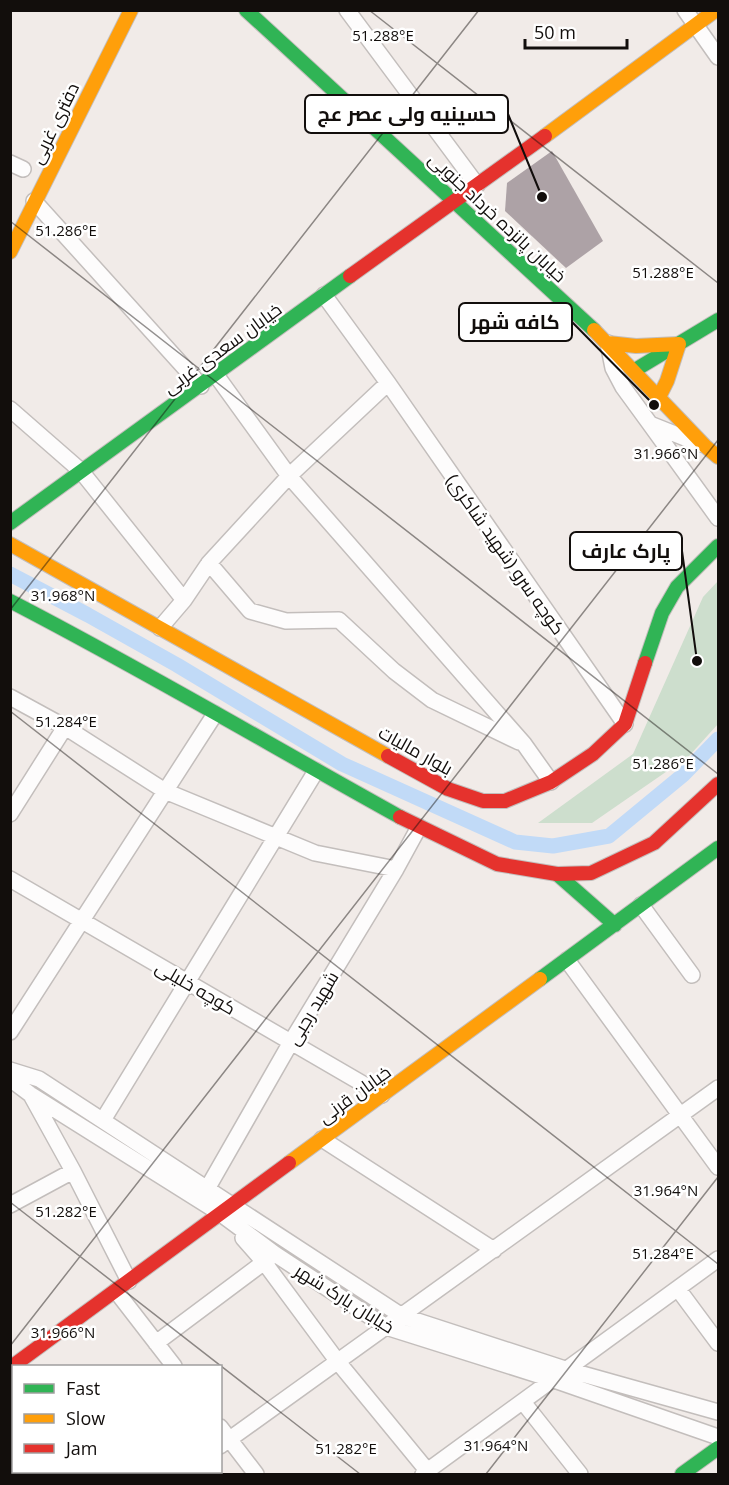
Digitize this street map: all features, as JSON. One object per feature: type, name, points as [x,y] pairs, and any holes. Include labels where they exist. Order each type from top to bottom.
[{"type":"street","name":"دفتری غربی","points":[[10,252],[14,233],[46,180],[131,10]]},
{"type":"street","name":"خیابان پانزده خرداد جنوبی","points":[[246,10],[455,202],[479,198],[608,343],[718,457]]},
{"type":"street","points":[[347,10],[479,198]]},
{"type":"street","points":[[685,10],[718,57]]},
{"type":"street","name":"خیابان سعدی غربی","points":[[10,523],[408,234],[455,202],[479,198],[716,10]]},
{"type":"street","points":[[34,201],[201,386]]},
{"type":"street","name":"کوچه سرو (شهید شاکری)","points":[[324,295],[388,383],[625,724]]},
{"type":"street","points":[[635,370],[718,320]]},
{"type":"street","points":[[679,344],[636,346],[608,343],[613,368],[623,387],[718,518]]},
{"type":"street","points":[[659,397],[667,381],[679,344]]},
{"type":"street","points":[[216,375],[289,476],[524,744],[550,782]]},
{"type":"street","points":[[160,628],[184,600],[209,563],[289,476],[388,383]]},
{"type":"street","points":[[10,409],[81,471],[184,600]]},
{"type":"street","points":[[650,424],[705,446]]},
{"type":"street","name":"بلوار مالیات","points":[[10,544],[448,789],[483,801],[505,801],[550,782],[593,754],[625,724],[662,613],[677,587],[718,546]]},
{"type":"street","points":[[209,563],[250,611],[286,621],[339,620],[394,671],[432,700],[524,744]]},
{"type":"street","points":[[10,601],[118,657],[215,714],[419,827],[497,864],[557,874],[591,873],[654,843],[718,784]]},
{"type":"street","points":[[10,697],[65,728],[165,791],[315,853],[396,869]]},
{"type":"street","points":[[10,1032],[215,714]]},
{"type":"street","points":[[10,814],[65,728]]},
{"type":"street","points":[[103,1120],[316,771]]},
{"type":"street","name":"شهید رجبی","points":[[207,1189],[291,1042],[419,827]]},
{"type":"street","name":"خیابان قرنی","points":[[14,1365],[641,905],[716,854]]},
{"type":"street","points":[[557,874],[615,924]]},
{"type":"street","name":"کوچه خلیلی","points":[[10,879],[382,1095]]},
{"type":"street","points":[[641,905],[692,975]]},
{"type":"street","points":[[567,960],[718,1167]]},
{"type":"street","name":"خیابان پارک شهر","points":[[10,1070],[39,1079],[103,1120],[207,1189],[226,1210]]},
{"type":"street","name":"خیابان پارک شهر","points":[[10,1079],[30,1094],[402,1317],[568,1370],[718,1412]]},
{"type":"street","points":[[256,1474],[224,1438],[402,1317],[718,1088]]},
{"type":"street","points":[[30,1094],[73,1171],[129,1281]]},
{"type":"street","points":[[322,1139],[494,1250]]},
{"type":"street","points":[[10,1205],[73,1171]]},
{"type":"street","points":[[226,1210],[270,1258],[338,1362],[427,1473],[718,1259]]},
{"type":"street","points":[[156,1343],[270,1258]]},
{"type":"street","name":"خیابان پارک شهر","points":[[270,1258],[386,1327],[554,1380],[718,1437]]},
{"type":"street","points":[[678,1289],[718,1343]]},
{"type":"street","points":[[116,1291],[173,1365]]},
{"type":"street","points":[[524,1402],[580,1474]]},
{"type":"street","points":[[682,1474],[718,1448]]},
{"type":"green space","points":[[718,581],[718,724],[689,756],[592,823],[538,823],[633,754],[703,597]]},
{"type":"building","points":[[552,151],[603,241],[566,268],[505,211],[507,183]]},
{"type":"waterway","points":[[10,574],[177,665],[342,764],[515,842],[553,846],[609,836],[683,775],[718,739]]},
{"type":"traffic: fast","points":[[246,10],[594,330]]},
{"type":"traffic: fast","points":[[10,523],[350,276]]},
{"type":"traffic: fast","points":[[635,370],[718,320]]},
{"type":"traffic: fast","points":[[645,663],[662,613],[677,587],[718,546]]},
{"type":"traffic: fast","points":[[10,601],[157,680],[400,817]]},
{"type":"traffic: fast","points":[[540,979],[718,848]]},
{"type":"traffic: fast","points":[[557,874],[615,925]]},
{"type":"traffic: fast","points":[[682,1474],[718,1448]]},
{"type":"traffic: slow","points":[[10,252],[131,10]]},
{"type":"traffic: slow","points":[[545,136],[716,10]]},
{"type":"traffic: slow","points":[[594,330],[718,457]]},
{"type":"traffic: slow","points":[[608,343],[636,346],[679,344],[667,381],[659,397]]},
{"type":"traffic: slow","points":[[10,544],[388,756]]},
{"type":"traffic: slow","points":[[289,1163],[540,979]]},
{"type":"traffic: jam","points":[[350,276],[545,136]]},
{"type":"traffic: jam","points":[[388,756],[448,789],[483,801],[505,801],[551,782],[593,754],[625,724],[645,663]]},
{"type":"traffic: jam","points":[[400,817],[497,864],[557,874],[591,873],[654,843],[718,784]]},
{"type":"traffic: jam","points":[[14,1365],[289,1163]]},
{"type":"place","name":"حسینیه ولی عصر عج","points":[[542,197]]},
{"type":"place","name":"کافه شهر","points":[[654,405]]},
{"type":"place","name":"پارک عارف","points":[[697,661]]}]
